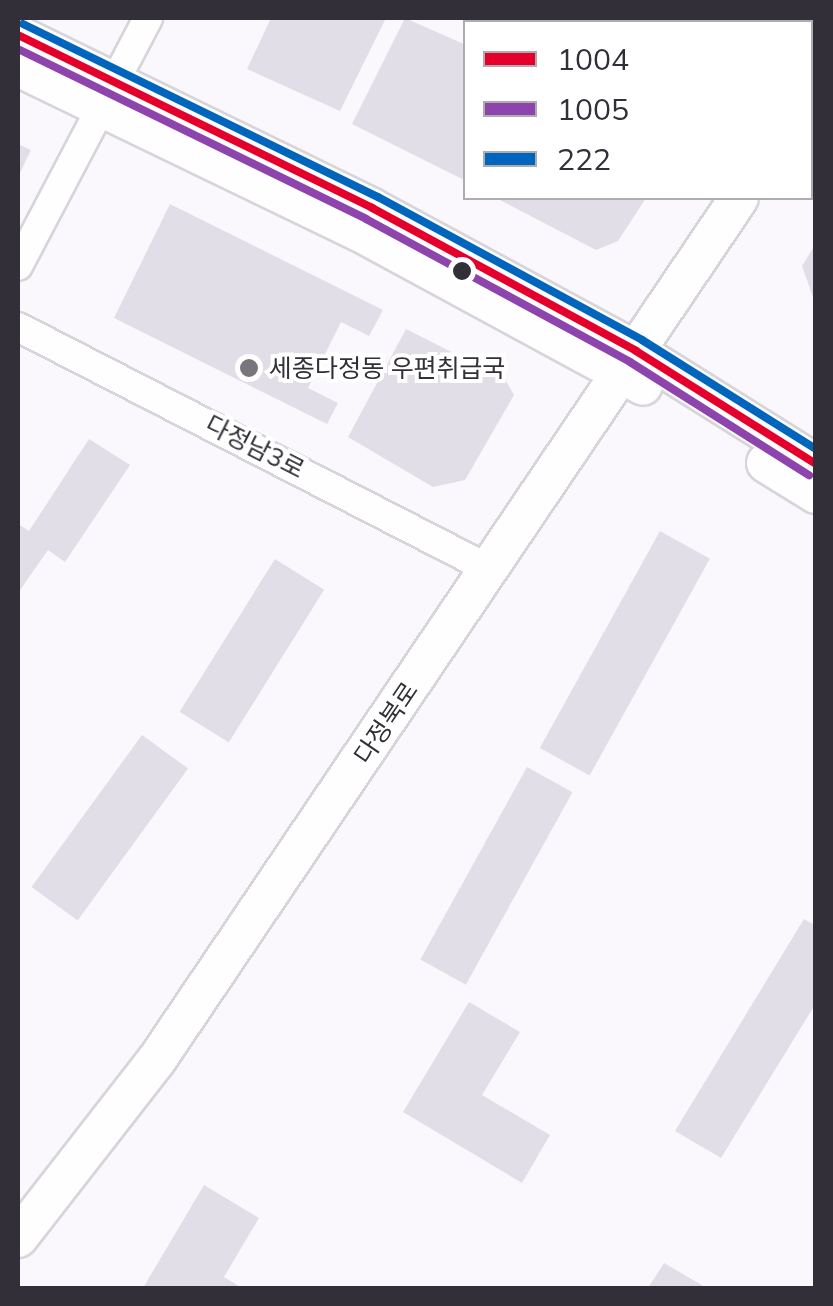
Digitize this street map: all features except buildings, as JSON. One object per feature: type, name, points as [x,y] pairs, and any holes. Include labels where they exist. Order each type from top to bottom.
[{"type":"street","points":[[18,266],[148,18]]},
{"type":"street","points":[[18,35],[109,94],[630,363],[816,464]]},
{"type":"street","points":[[18,67],[109,94]]},
{"type":"street","name":"다정북로","points":[[18,1238],[156,1061],[739,200]]},
{"type":"street","name":"다정남3로","points":[[18,327],[491,570]]},
{"type":"street","points":[[630,363],[816,494]]},
{"type":"transit line","name":"222","points":[[23,24],[378,197],[642,340],[816,449]]},
{"type":"transit line","name":"1004","points":[[18,35],[372,208],[636,351],[816,464]]},
{"type":"transit line","name":"1005","points":[[18,49],[366,219],[630,362],[809,475]]},
{"type":"place","name":"세종다정동 우편취급국","points":[[249,368]]}]
